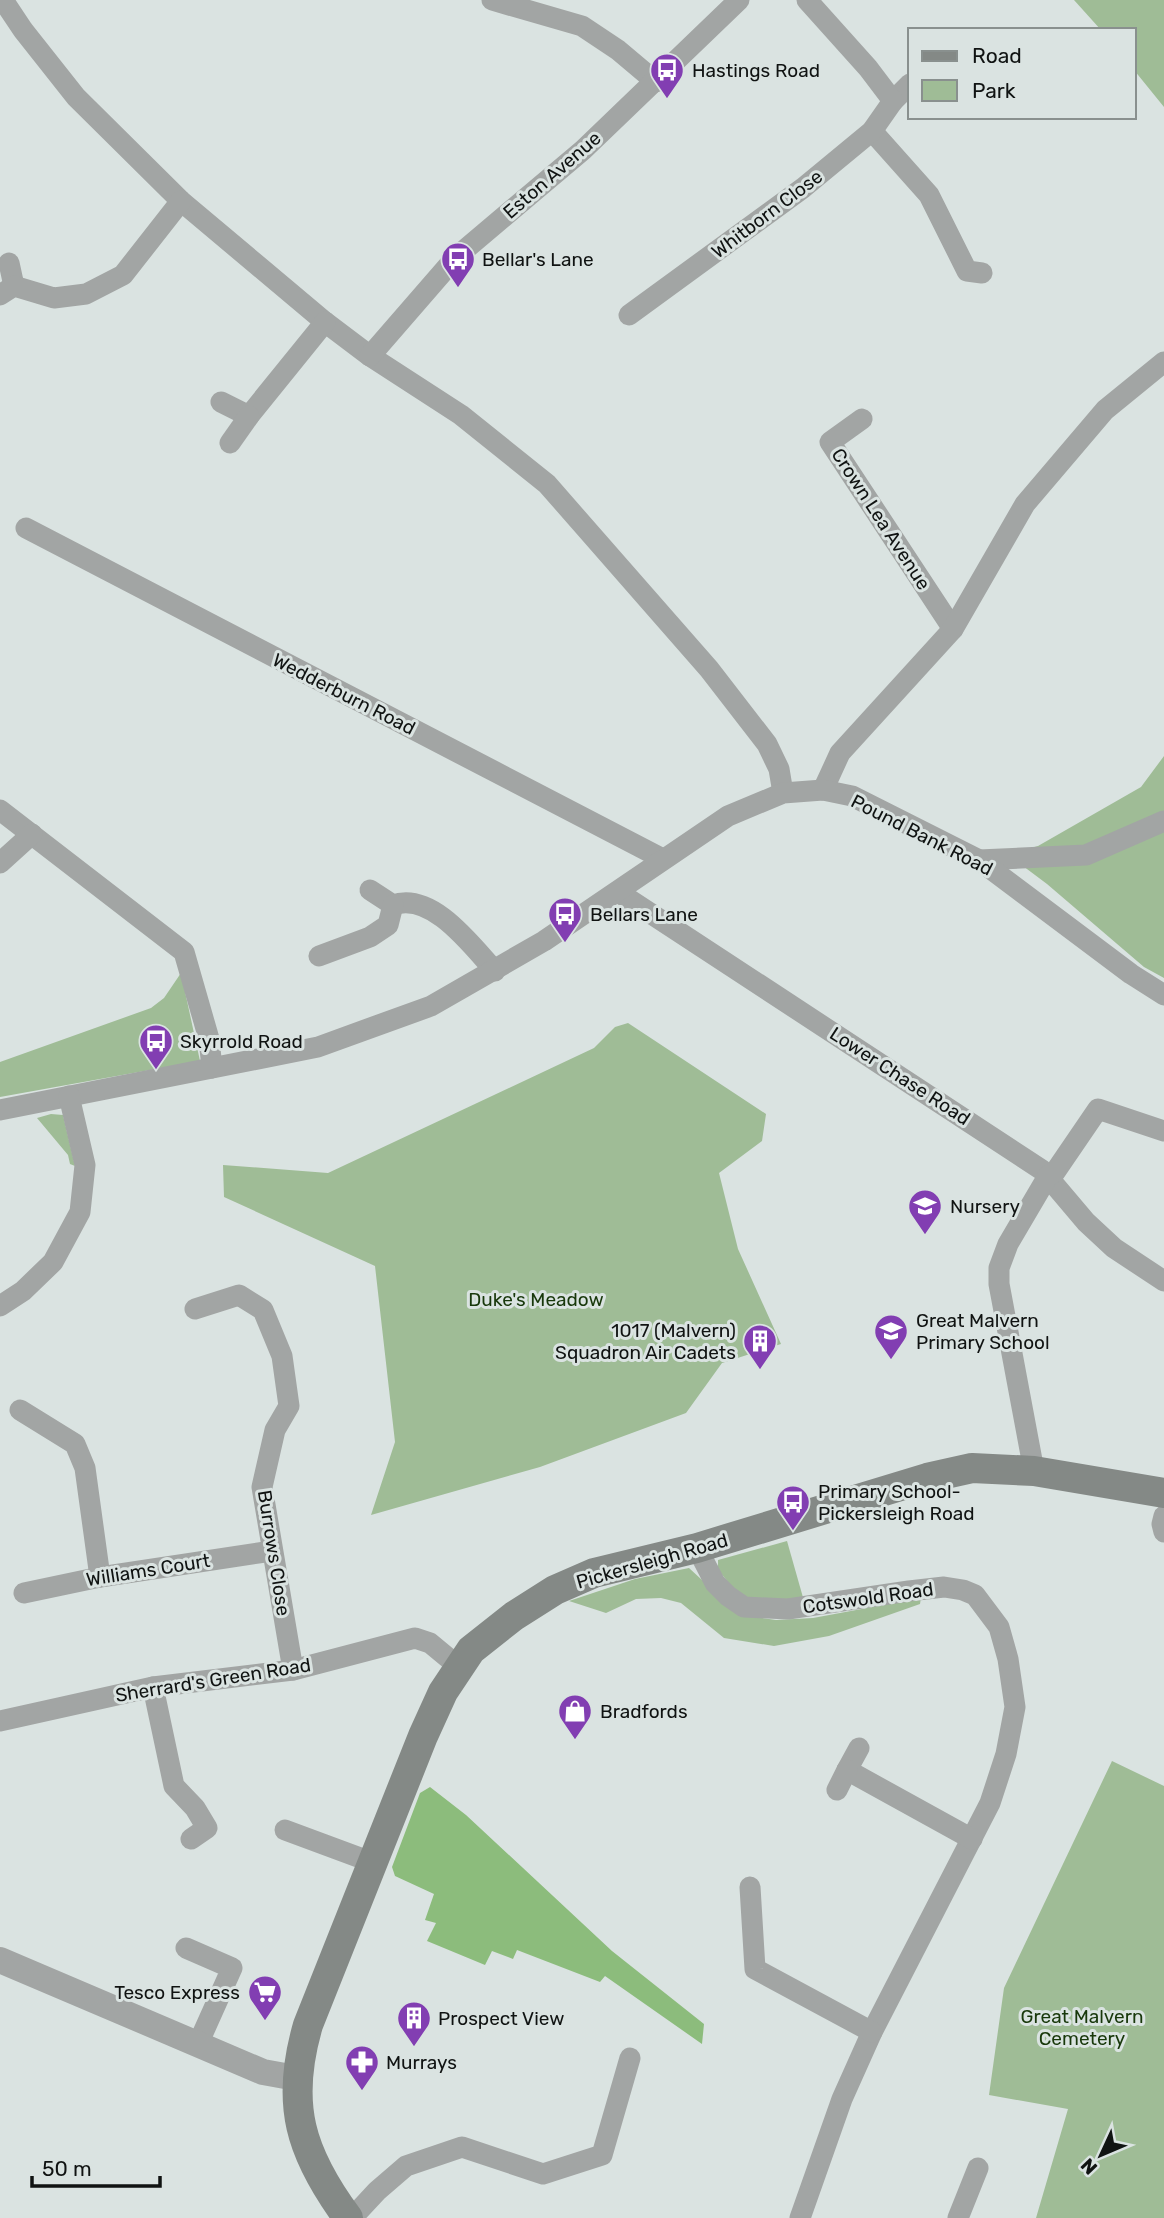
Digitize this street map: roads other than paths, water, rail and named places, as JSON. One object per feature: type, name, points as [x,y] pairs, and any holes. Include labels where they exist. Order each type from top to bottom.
[{"type":"main road","name":"Pickersleigh Road","points":[[350,2218],[326,2189],[303,2136],[296,2109],[300,2050],[423,1736],[443,1692],[471,1650],[488,1635],[555,1590],[594,1573],[697,1548],[927,1478],[972,1468],[1034,1471],[1164,1493]]},
{"type":"street","points":[[3,0],[76,97],[181,201],[325,322],[370,356],[461,415],[547,484],[709,669],[768,744],[779,769],[783,793]]},
{"type":"street","points":[[492,0],[582,26],[618,50],[656,82]]},
{"type":"street","name":"Eston Avenue","points":[[370,356],[455,257],[583,150],[739,0]]},
{"type":"street","points":[[807,0],[868,68],[893,101]]},
{"type":"street","name":"Whitborn Close","points":[[629,315],[803,188],[872,131],[893,101],[908,86]]},
{"type":"street","points":[[872,131],[929,195],[968,276]]},
{"type":"street","points":[[9,263],[7,291],[54,298],[86,294],[123,275],[181,201]]},
{"type":"street","points":[[230,443],[325,322]]},
{"type":"street","points":[[823,790],[840,753],[953,629],[1025,504],[1105,410],[1164,362]]},
{"type":"street","points":[[222,402],[249,416]]},
{"type":"street","name":"Crown Lea Avenue","points":[[862,419],[830,442],[953,629]]},
{"type":"street","name":"Wedderburn Road","points":[[26,527],[663,859]]},
{"type":"street","name":"Pound Bank Road","points":[[0,1110],[318,1046],[431,1006],[495,971],[728,816],[783,793],[823,790],[852,796],[979,860],[1131,974],[1164,995]]},
{"type":"street","points":[[0,810],[184,952],[209,1039],[212,1068]]},
{"type":"street","points":[[979,860],[1086,855],[1164,821]]},
{"type":"street","points":[[0,863],[32,834]]},
{"type":"street","points":[[370,890],[394,905]]},
{"type":"street","name":"Lower Chase Road","points":[[618,891],[1042,1170],[1086,1223],[1146,1271],[1164,1281]]},
{"type":"street","points":[[394,905],[404,901],[420,904],[453,926],[495,971]]},
{"type":"street","points":[[319,956],[370,937],[388,925],[394,905]]},
{"type":"street","points":[[0,1306],[23,1291],[53,1262],[80,1212],[85,1164],[69,1096]]},
{"type":"street","points":[[1034,1471],[999,1284],[999,1268],[1008,1244],[1048,1176],[1055,1171],[1098,1109],[1164,1130]]},
{"type":"street","name":"Burrows Close","points":[[195,1309],[239,1295],[263,1310],[282,1356],[289,1406],[275,1430],[262,1487],[293,1670]]},
{"type":"street","points":[[20,1410],[75,1444],[85,1468],[100,1577]]},
{"type":"street","points":[[1164,1516],[1164,1532]]},
{"type":"street","name":"Cotswold Road","points":[[697,1548],[715,1583],[744,1607],[788,1609],[944,1587],[962,1590],[975,1595],[999,1627],[1008,1658],[1015,1707],[1006,1754],[990,1803],[872,2032],[842,2099],[800,2218]]},
{"type":"street","name":"Williams Court","points":[[24,1593],[100,1577],[272,1551]]},
{"type":"street","name":"Sherrard's Green Road","points":[[0,1721],[153,1687],[293,1670],[415,1638],[430,1643],[459,1667]]},
{"type":"street","points":[[153,1687],[174,1786],[195,1808],[207,1828],[191,1839]]},
{"type":"street","points":[[837,1790],[859,1748]]},
{"type":"street","points":[[847,1770],[972,1839]]},
{"type":"street","points":[[285,1830],[374,1863]]},
{"type":"street","points":[[750,1887],[755,1969],[872,2032]]},
{"type":"street","points":[[186,1948],[232,1968],[198,2044]]},
{"type":"street","points":[[0,1960],[263,2072],[296,2078]]},
{"type":"street","points":[[350,2218],[377,2190],[406,2166],[462,2147],[543,2174],[602,2155],[630,2058]]},
{"type":"street","points":[[958,2218],[978,2168]]},
{"type":"place","name":"Hastings Road","points":[[667,100]]},
{"type":"place","name":"Bellar's Lane","points":[[458,289]]},
{"type":"place","name":"Bellars Lane","points":[[565,944]]},
{"type":"place","name":"Skyrrold Road","points":[[156,1071]]},
{"type":"place","name":"Nursery","points":[[925,1236]]},
{"type":"place","name":"Great Malvern Primary School","points":[[891,1361]]},
{"type":"place","name":"1017 (Malvern) Squadron Air Cadets","points":[[760,1371]]},
{"type":"place","name":"Primary School- Pickersleigh Road","points":[[793,1532]]},
{"type":"place","name":"Bradfords","points":[[575,1741]]},
{"type":"place","name":"Tesco Express","points":[[265,2022]]},
{"type":"place","name":"Prospect View","points":[[414,2048]]},
{"type":"place","name":"Murrays","points":[[362,2092]]},
{"type":"park label","name":"Duke's Meadow","points":[[536,1299]]},
{"type":"park label","name":"Great Malvern Cemetery","points":[[1082,2027]]}]
